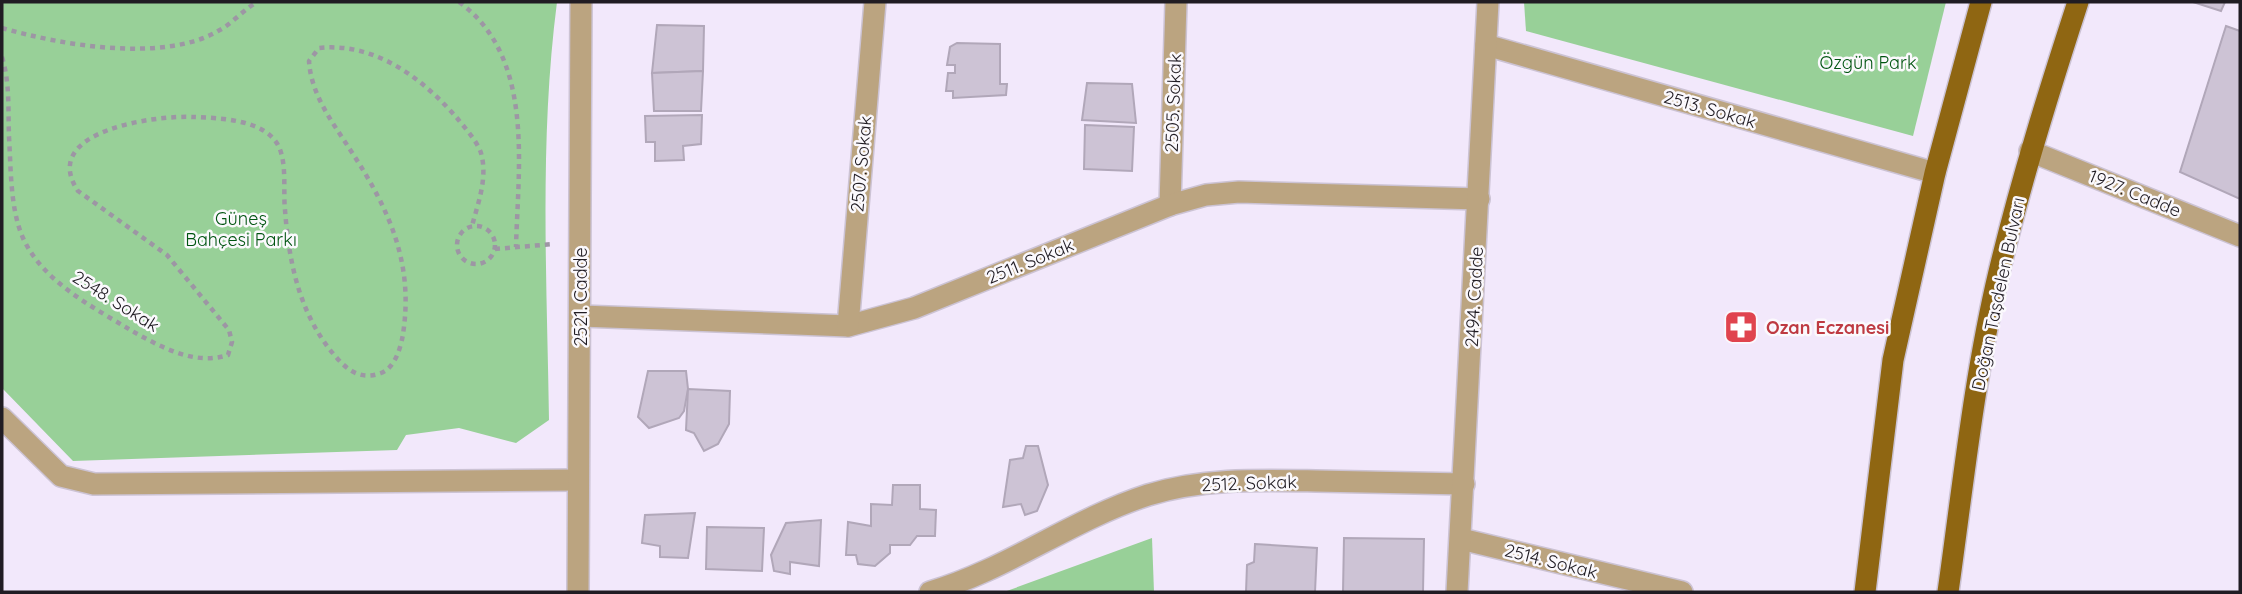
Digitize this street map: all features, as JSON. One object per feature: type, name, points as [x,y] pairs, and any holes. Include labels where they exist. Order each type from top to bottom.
[{"type":"main road","points":[[1865,592],[1893,360],[1935,173],[1982,2]]},
{"type":"main road","name":"Doğan Taşdelen Bulvarı","points":[[1948,592],[1974,406],[1996,288],[2030,151],[2078,2]]},
{"type":"street","name":"2521. Cadde","points":[[578,592],[581,2]]},
{"type":"street","name":"2507. Sokak","points":[[848,326],[875,2]]},
{"type":"street","name":"2505. Sokak","points":[[1170,205],[1176,2]]},
{"type":"street","name":"2494. Cadde","points":[[1457,592],[1488,2]]},
{"type":"street","name":"2513. Sokak","points":[[1486,45],[1935,173]]},
{"type":"street","name":"1927. Cadde","points":[[2030,151],[2240,236]]},
{"type":"street","name":"2511. Sokak","points":[[581,316],[848,326],[914,308],[1170,205],[1206,195],[1239,192],[1479,199]]},
{"type":"street","points":[[2,418],[61,476],[94,484],[578,480]]},
{"type":"street","name":"2512. Sokak","points":[[930,592],[986,570],[1071,525],[1115,507],[1189,484],[1235,480],[1464,484]]},
{"type":"street","name":"2514. Sokak","points":[[1461,539],[1682,592]]},
{"type":"path","points":[[2,28],[38,38],[81,44],[158,47],[191,43],[219,31],[257,2]]},
{"type":"path","points":[[459,2],[484,27],[498,51],[514,94],[518,134],[516,247]]},
{"type":"path","name":"2548. Sokak","points":[[2,57],[8,88],[14,199],[23,238],[44,269],[71,293],[144,337],[198,358],[213,360],[228,355],[232,342],[229,330],[167,255],[78,191],[70,178],[70,160],[82,143],[105,130],[128,124],[187,117],[220,118],[266,132],[279,147],[289,247],[296,285],[308,319],[326,346],[354,374],[370,377],[387,371],[401,347],[408,289],[401,253],[388,218],[366,174],[322,105],[310,80],[309,61],[320,48],[337,46],[382,58],[425,87],[465,128],[480,151],[484,173],[472,226]]},
{"type":"path","points":[[495,249],[489,231],[472,226],[461,233],[457,244],[465,260],[483,262],[495,249],[581,242]]},
{"type":"green space","name":"Güneş Bahçesi Parkı","points":[[2,2],[557,2],[551,54],[546,158],[549,420],[516,443],[459,428],[406,435],[397,450],[73,461],[2,388]]},
{"type":"green space","name":"Özgün Park","points":[[1524,2],[1946,2],[1913,136],[1526,31]]},
{"type":"green space","points":[[1152,538],[1154,592],[1004,592]]},
{"type":"building","points":[[2193,2],[2225,2],[2221,11]]},
{"type":"building","points":[[657,25],[704,26],[703,71],[652,73]]},
{"type":"building","points":[[2226,26],[2240,31],[2240,199],[2180,172]]},
{"type":"building","points":[[957,43],[1000,44],[1000,84],[1007,84],[1006,95],[953,98],[953,91],[946,91],[948,73],[955,73],[955,65],[947,65],[950,47]]},
{"type":"building","points":[[703,71],[701,111],[654,111],[652,73]]},
{"type":"building","points":[[1087,83],[1132,84],[1136,123],[1082,120]]},
{"type":"building","points":[[702,115],[701,144],[683,146],[684,160],[655,161],[655,142],[646,142],[645,116]]},
{"type":"building","points":[[1085,125],[1134,127],[1132,171],[1084,169]]},
{"type":"building","points":[[648,371],[686,371],[688,389],[684,411],[679,418],[649,428],[638,417]]},
{"type":"building","points":[[688,389],[730,391],[729,424],[718,444],[704,451],[694,433],[686,430]]},
{"type":"building","points":[[1026,446],[1038,446],[1048,485],[1037,511],[1025,515],[1021,504],[1003,507],[1010,460],[1023,458]]},
{"type":"building","points":[[893,485],[920,485],[920,509],[936,510],[935,536],[917,536],[910,545],[890,545],[890,553],[875,566],[858,564],[856,555],[846,555],[848,522],[871,526],[871,504],[892,505]]},
{"type":"building","points":[[695,513],[688,558],[660,557],[660,546],[642,543],[645,515]]},
{"type":"building","points":[[821,520],[819,566],[790,562],[790,574],[774,571],[771,555],[786,523]]},
{"type":"building","points":[[707,527],[764,528],[762,571],[706,569]]},
{"type":"building","points":[[1344,538],[1424,539],[1423,592],[1343,592]]},
{"type":"building","points":[[1255,544],[1317,548],[1315,592],[1246,592],[1247,565],[1254,562]]},
{"type":"place","name":"Ozan Eczanesi","points":[[1741,327]]}]
